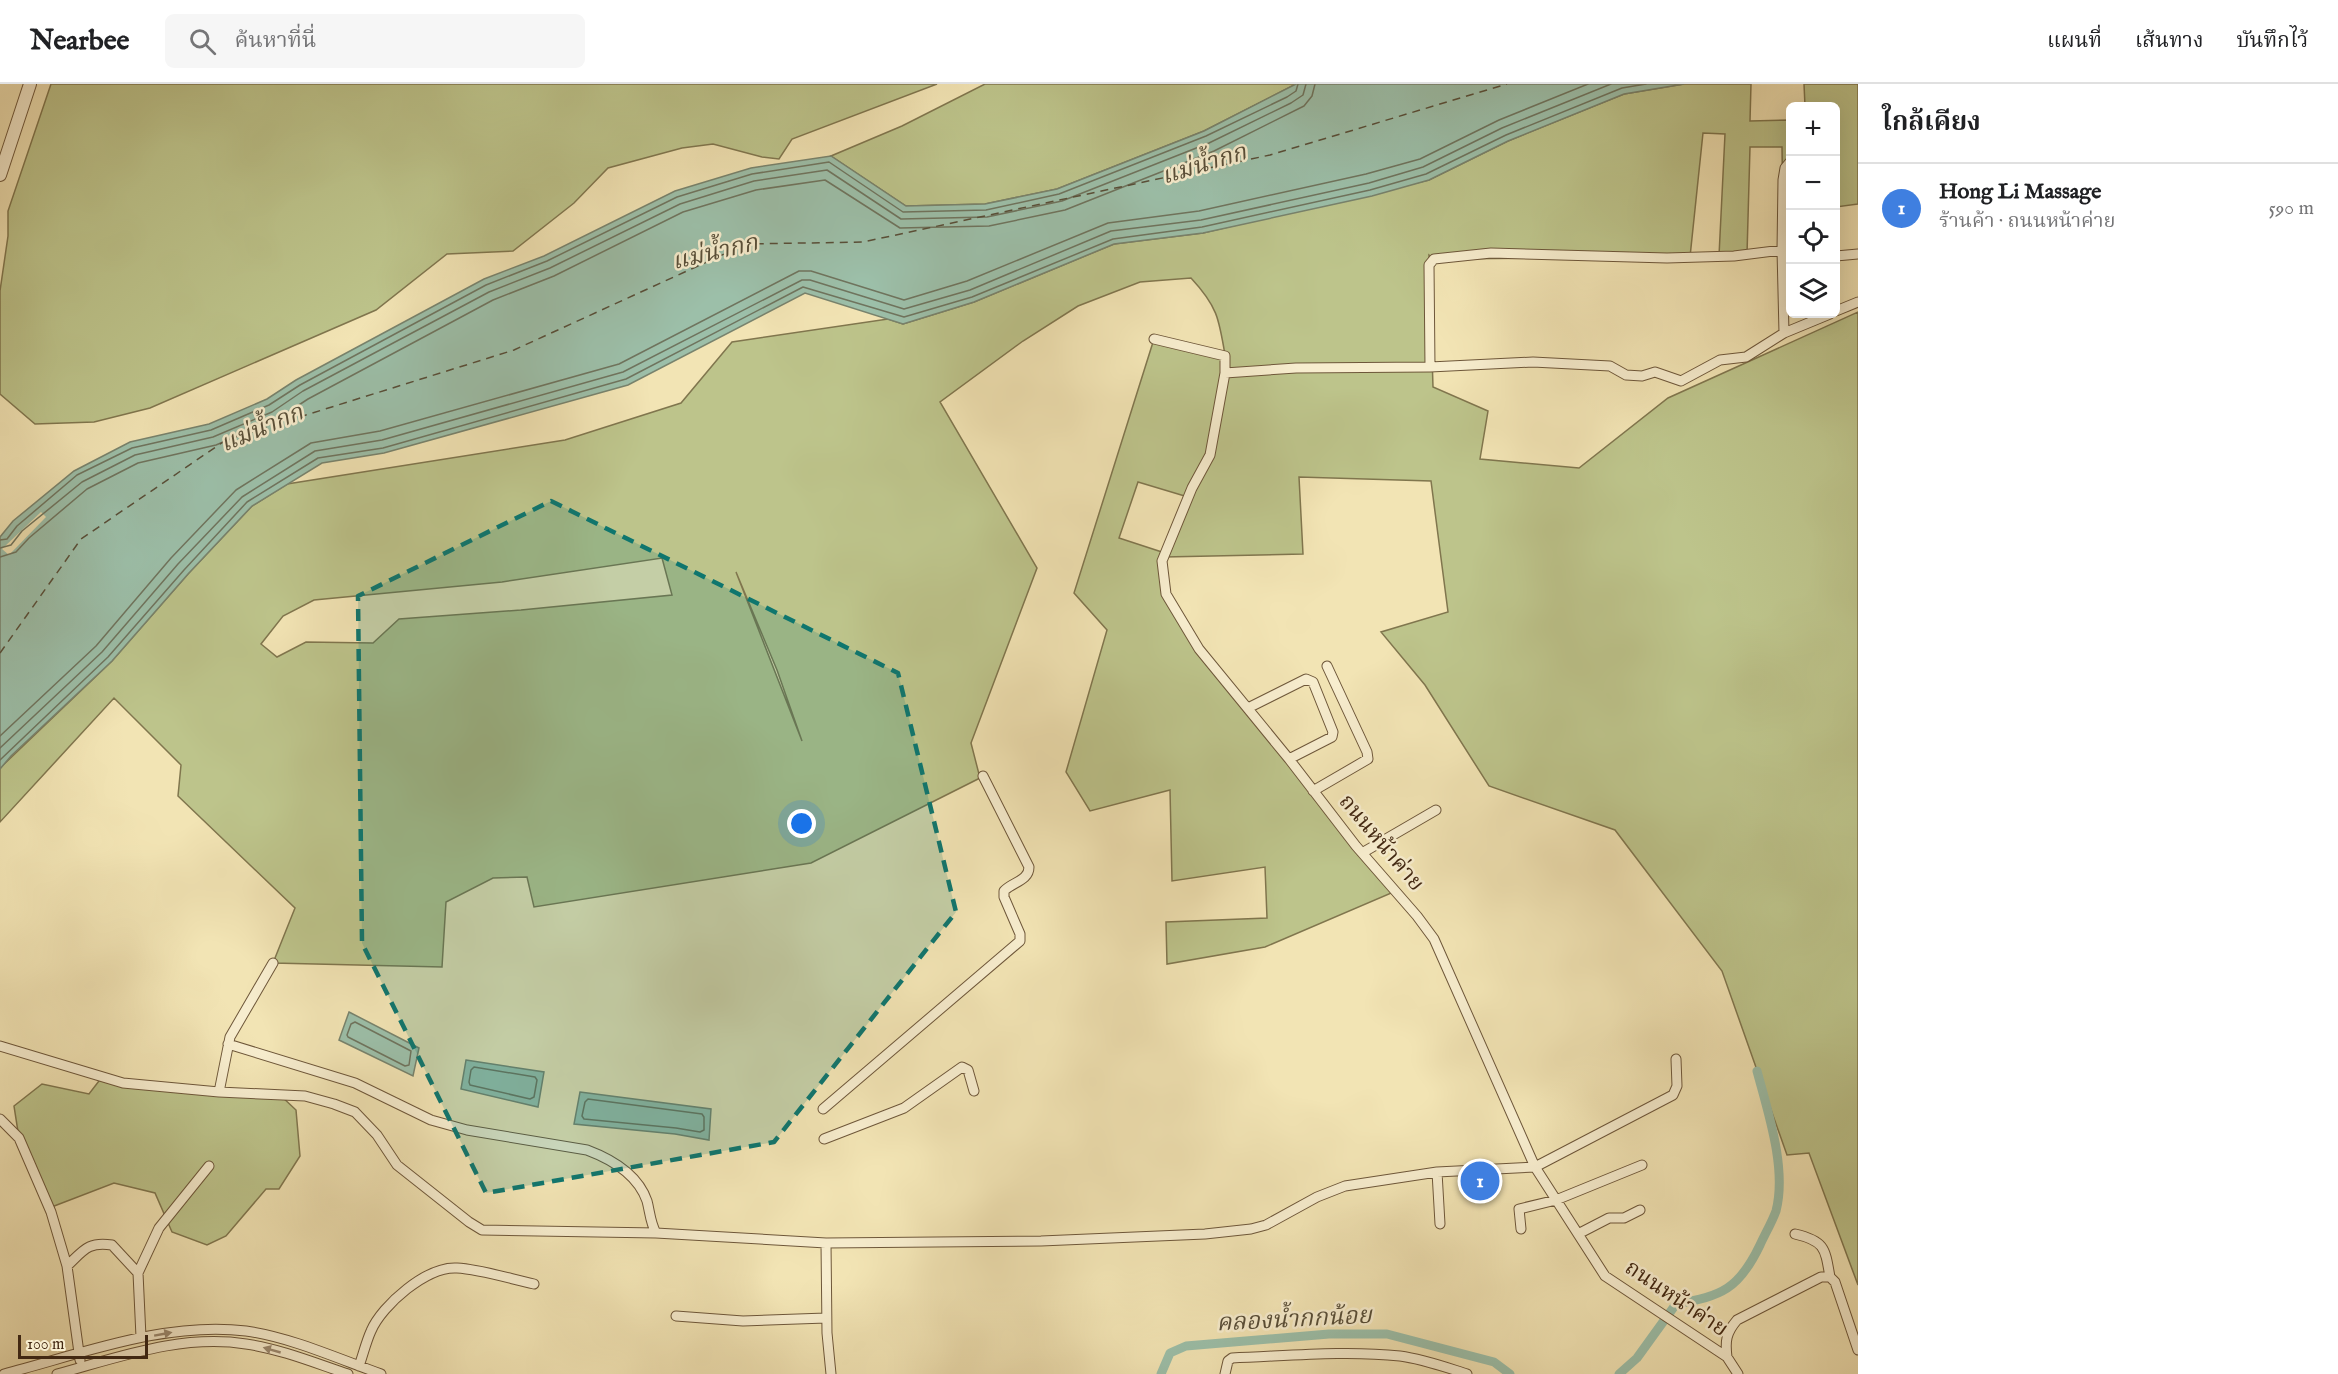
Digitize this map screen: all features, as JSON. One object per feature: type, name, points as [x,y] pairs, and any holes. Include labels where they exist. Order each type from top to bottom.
[{"type":"street","points":[[0,175],[30,84]]},
{"type":"street","points":[[1784,333],[1786,250],[1783,180],[1786,167]]},
{"type":"street","points":[[1430,367],[1429,265],[1434,259],[1491,253],[1601,257],[1700,257],[1786,250]]},
{"type":"street","points":[[1840,256],[1858,254]]},
{"type":"street","points":[[1840,309],[1858,302]]},
{"type":"street","points":[[1154,339],[1225,356],[1225,373],[1296,368],[1430,367],[1533,362],[1611,366],[1626,375],[1642,376],[1655,372],[1681,381],[1720,360],[1746,357],[1784,333],[1820,318]]},
{"type":"street","name":"ถนนหน้าค่าย","points":[[1225,373],[1210,455],[1192,488],[1162,561],[1166,594],[1199,649],[1289,759],[1362,854],[1417,916],[1434,939],[1535,1167],[1605,1276],[1727,1357],[1738,1374]]},
{"type":"street","points":[[1313,791],[1368,759],[1327,666]]},
{"type":"street","points":[[1248,708],[1305,679],[1313,682],[1333,732],[1332,737],[1289,759]]},
{"type":"street","points":[[823,1109],[1020,941],[1020,934],[1004,897],[1004,891],[1026,876],[1029,873],[1029,867],[984,776]]},
{"type":"street","points":[[1362,854],[1436,810]]},
{"type":"street","points":[[219,1092],[228,1044],[246,1006],[273,963]]},
{"type":"street","points":[[228,1044],[355,1083],[431,1120],[467,1130],[599,1154],[622,1168],[641,1190],[656,1233]]},
{"type":"street","points":[[0,1046],[123,1083],[219,1092],[305,1096],[334,1104],[355,1113],[377,1135],[397,1165],[482,1230],[656,1233],[826,1242],[1041,1241],[1205,1234],[1266,1226],[1317,1197],[1345,1186],[1437,1172],[1535,1167],[1673,1095],[1677,1086],[1676,1059]]},
{"type":"street","points":[[824,1139],[904,1108],[962,1067],[968,1070],[974,1091]]},
{"type":"street","points":[[0,1119],[19,1138],[51,1212],[67,1266],[81,1371]]},
{"type":"street","points":[[1521,1229],[1519,1209],[1556,1200],[1642,1164]]},
{"type":"street","points":[[141,1338],[138,1273],[159,1227],[209,1166]]},
{"type":"street","points":[[1437,1172],[1440,1224]]},
{"type":"street","points":[[1578,1234],[1609,1218],[1624,1218],[1641,1210]]},
{"type":"street","points":[[1795,1234],[1810,1237],[1819,1242],[1858,1350]]},
{"type":"street","points":[[826,1242],[826,1318],[831,1374]]},
{"type":"street","points":[[67,1266],[88,1246],[104,1244],[112,1245],[138,1273]]},
{"type":"street","points":[[359,1366],[371,1329],[390,1305],[417,1280],[428,1274],[455,1267],[534,1284]]},
{"type":"street","points":[[1727,1357],[1725,1344],[1727,1332],[1737,1320],[1821,1277],[1830,1277]]},
{"type":"street","points":[[675,1316],[743,1321],[826,1318]]},
{"type":"street","points":[[4,1374],[141,1338],[179,1331],[216,1328],[249,1332],[283,1340],[381,1374]]},
{"type":"street","points":[[57,1374],[81,1371],[144,1349],[215,1341],[273,1349],[348,1374]]},
{"type":"street","points":[[1226,1374],[1228,1361],[1232,1358],[1350,1355],[1399,1356],[1423,1360],[1467,1374]]},
{"type":"highlighted area","points":[[551,501],[898,673],[956,912],[774,1142],[486,1193],[362,943],[358,596]]},
{"type":"green space","points":[[51,84],[937,84],[792,139],[779,159],[762,157],[713,144],[682,148],[608,168],[574,203],[513,251],[447,254],[376,310],[150,408],[94,422],[35,424],[0,394],[0,291],[8,236],[8,211]]},
{"type":"green space","points":[[985,84],[1296,84],[1204,131],[1057,189],[985,204],[906,206],[831,156],[902,126]]},
{"type":"green space","points":[[1684,84],[1751,84],[1750,121],[1786,120],[1786,215],[1783,215],[1782,147],[1750,147],[1747,254],[1719,256],[1725,134],[1703,133],[1690,257],[1434,259],[1429,255],[1433,387],[1488,411],[1480,459],[1579,468],[1668,398],[1858,312],[1858,1285],[1809,1153],[1787,1155],[1722,971],[1615,830],[1489,786],[1425,685],[1381,632],[1448,612],[1431,481],[1299,477],[1303,554],[1164,557],[1166,594],[1181,618],[1248,708],[1396,891],[1265,947],[1167,964],[1166,922],[1267,918],[1265,867],[1172,881],[1170,790],[1090,811],[1066,772],[1107,630],[1074,593],[1154,339],[1225,355],[1216,313],[1191,278],[1140,282],[1078,306],[1023,341],[940,402],[1037,568],[971,743],[980,778],[811,863],[534,907],[527,877],[493,878],[446,902],[442,967],[273,963],[295,908],[178,796],[181,765],[114,698],[0,822],[0,768],[112,661],[188,574],[252,506],[287,484],[565,440],[681,403],[732,342],[888,319],[903,324],[974,302],[1114,244],[1203,233],[1429,180],[1508,141],[1624,94]],"holes":[[[1138,482],[1188,497],[1165,553],[1119,538]],[[662,558],[672,595],[399,619],[373,643],[306,642],[277,657],[261,644],[283,616],[314,600],[502,582]],[[736,572],[777,670],[802,741]]]},
{"type":"green space","points":[[1804,84],[1858,84],[1858,204],[1840,206],[1840,102],[1805,102]]},
{"type":"green space","points":[[102,1077],[280,1095],[296,1110],[300,1156],[279,1189],[266,1189],[226,1236],[207,1245],[172,1232],[155,1193],[114,1183],[49,1208],[19,1138],[14,1106],[42,1084],[89,1094]]},
{"type":"water","name":"แม่น้ำกก","points":[[1296,84],[1684,84],[1624,94],[1508,141],[1429,180],[1372,196],[1203,233],[1114,244],[974,302],[903,324],[805,293],[628,385],[384,453],[322,463],[252,506],[188,574],[112,661],[0,769],[0,537],[13,521],[74,471],[130,442],[209,424],[267,399],[296,380],[484,279],[544,256],[675,191],[751,168],[831,156],[906,206],[985,204],[1057,189],[1204,131]]},
{"type":"water","points":[[349,1012],[419,1048],[413,1076],[339,1040]]},
{"type":"water","points":[[466,1060],[544,1072],[538,1107],[461,1089]]},
{"type":"water","points":[[580,1092],[711,1109],[709,1140],[675,1134],[574,1124]]},
{"type":"pier","points":[[41,512],[46,517],[9,555],[2,549]]},
{"type":"waterway","name":"คลองน้ำกกน้อย","points":[[1619,1374],[1637,1358],[1676,1304],[1706,1298],[1736,1281],[1752,1260],[1773,1219],[1779,1195],[1778,1159],[1757,1071]]},
{"type":"waterway","name":"คลองน้ำกกน้อย","points":[[1161,1374],[1170,1353],[1186,1346],[1329,1334],[1387,1334],[1494,1362],[1510,1374]]},
{"type":"ferry route","points":[[0,653],[81,539],[226,440],[514,350],[746,244],[863,242],[1270,155],[1507,84]]},
{"type":"place","name":"Hong Li Massage","points":[[1480,1181]]}]
